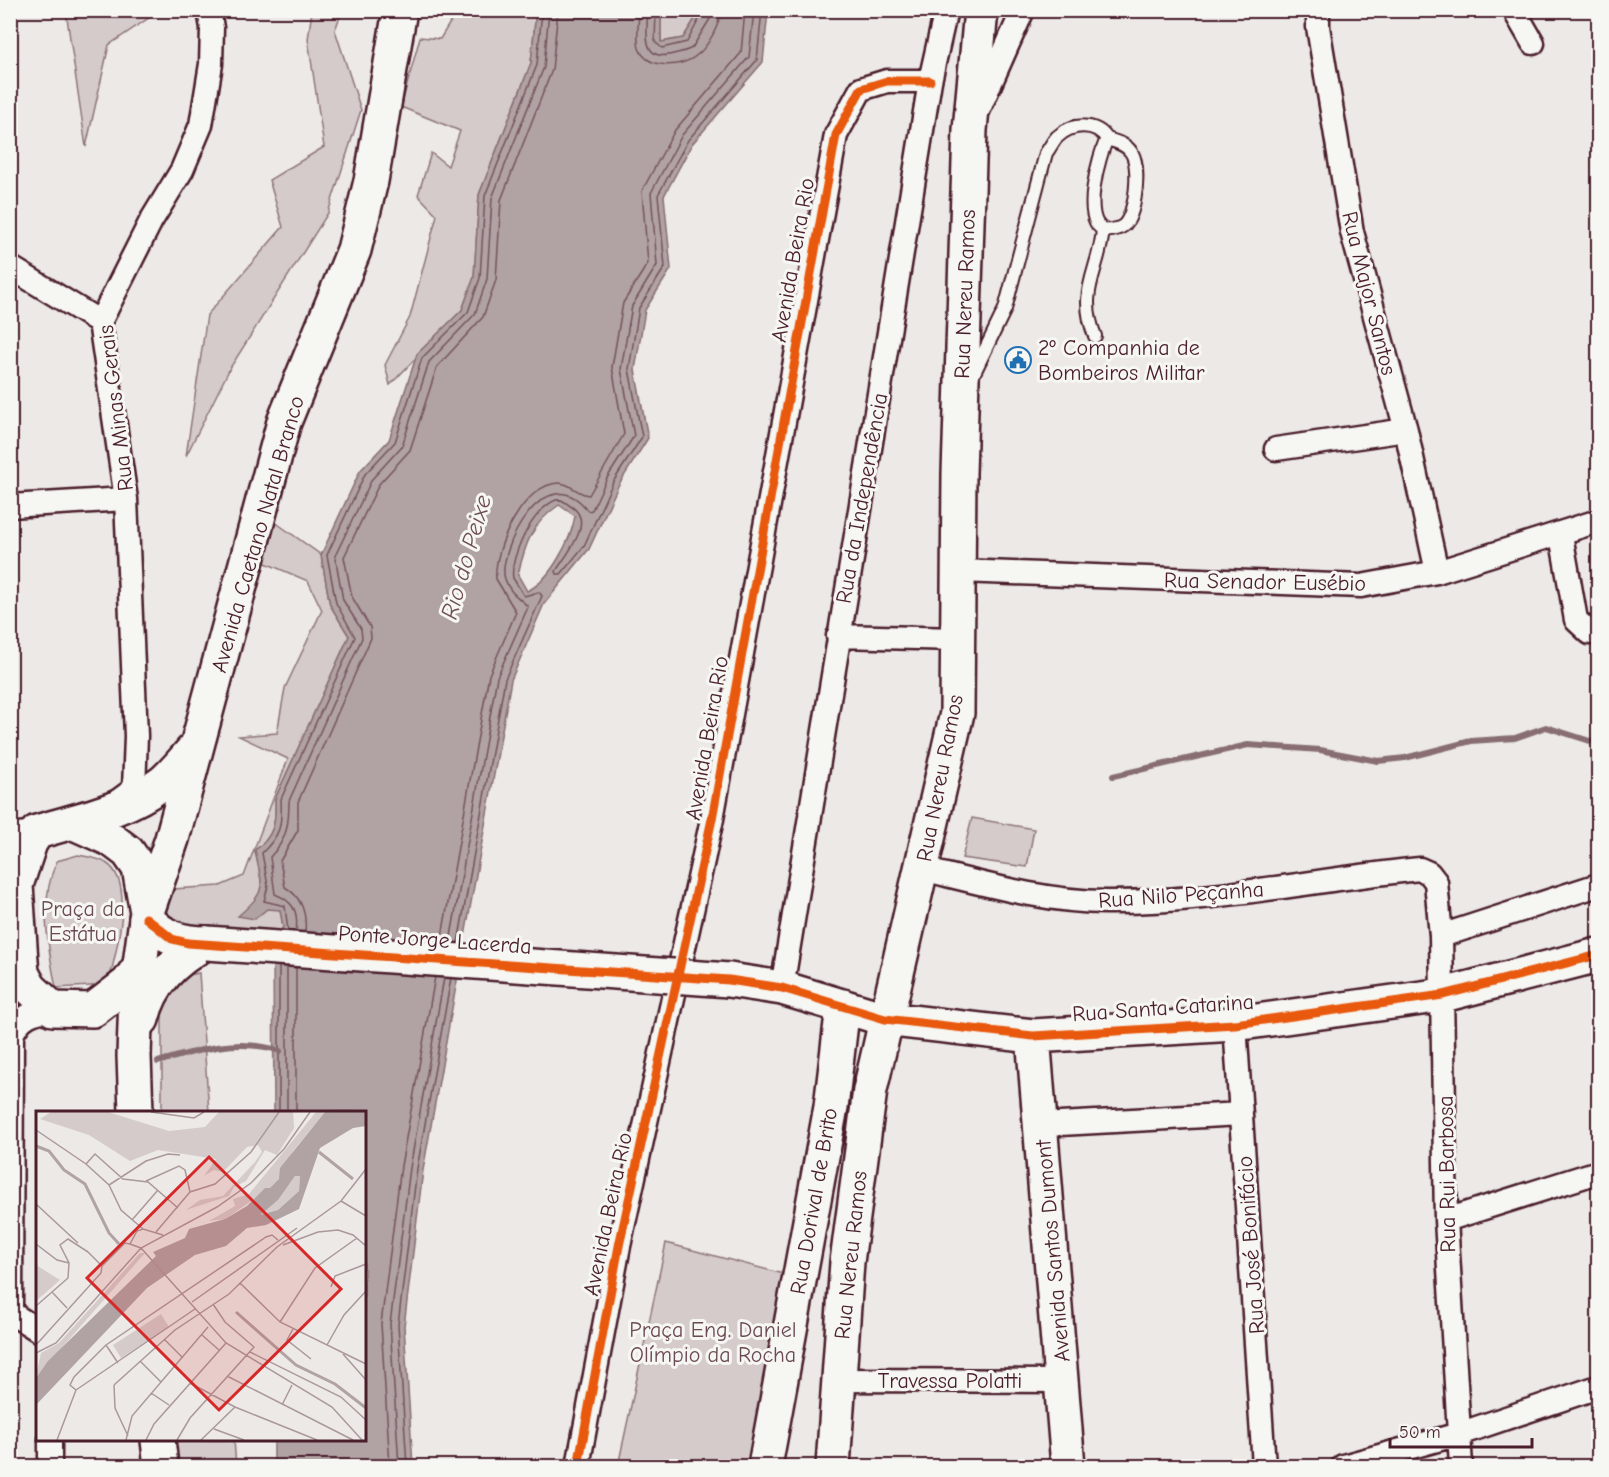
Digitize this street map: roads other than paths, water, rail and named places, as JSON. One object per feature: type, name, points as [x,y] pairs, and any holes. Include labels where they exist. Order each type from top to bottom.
[{"type":"street","name":"Rua Minas Gerais","points":[[86,819],[134,789],[136,771],[126,499],[100,322],[151,221],[182,170],[201,125],[211,64],[212,28],[209,10]]},
{"type":"street","name":"Avenida Caetano Natal Branco","points":[[146,915],[172,839],[284,422],[354,250],[370,181],[400,10]]},
{"type":"street","name":"Rua da Independência","points":[[782,988],[837,636],[930,81],[946,10]]},
{"type":"street","name":"Rua Nereu Ramos","points":[[833,1467],[837,1380],[847,1262],[870,1090],[957,713],[961,400],[970,130],[981,10]]},
{"type":"street","points":[[970,130],[1023,10]]},
{"type":"street","name":"Rua Major Santos","points":[[1318,10],[1318,27],[1352,232],[1406,430],[1437,572]]},
{"type":"street","points":[[1514,10],[1533,43]]},
{"type":"street","name":"Avenida Beira Rio","points":[[578,1467],[619,1246],[712,819],[836,135],[861,89],[887,81],[930,81]]},
{"type":"street","points":[[10,267],[100,322]]},
{"type":"street","points":[[1276,450],[1406,430]]},
{"type":"street","points":[[10,506],[126,499]]},
{"type":"street","name":"Rua Senador Eusébio","points":[[960,571],[1362,586],[1437,572],[1561,535],[1599,521]]},
{"type":"street","points":[[1561,535],[1576,620],[1590,633],[1599,632]]},
{"type":"street","points":[[837,636],[958,639]]},
{"type":"street","name":"Avenida Caetano Natal Branco","points":[[86,819],[130,803],[162,783],[197,746]]},
{"type":"street","points":[[53,1009],[30,988],[22,973],[13,879],[30,843],[24,834],[86,819],[128,852],[139,868],[146,915],[139,967],[134,1056],[136,1111]]},
{"type":"street","name":"Rua Nilo Peçanha","points":[[922,869],[1009,891],[1105,902],[1203,897],[1420,869],[1429,873],[1436,882]]},
{"type":"street","name":"Rua Rui Barbosa","points":[[1436,882],[1443,995],[1446,1220],[1461,1467]]},
{"type":"street","points":[[1441,936],[1599,885]]},
{"type":"street","name":"Ponte Jorge Lacerda","points":[[146,915],[172,939],[200,943],[729,980]]},
{"type":"street","points":[[93,1010],[128,983],[139,967],[200,943]]},
{"type":"street","points":[[134,1056],[150,994],[171,966],[200,943]]},
{"type":"street","name":"Rua Santa Catarina","points":[[729,980],[782,988],[885,1019],[1033,1036],[1235,1024],[1443,995],[1599,956]]},
{"type":"street","name":"Rua Dorival de Brito","points":[[765,1467],[831,1107],[843,1006]]},
{"type":"street","points":[[36,1329],[11,1312],[11,1048],[13,1026],[32,1012],[53,1009],[93,1010],[116,1029],[134,1056]]},
{"type":"street","name":"Rua José Bonifácio","points":[[1235,1024],[1264,1467]]},
{"type":"street","name":"Avenida Santos Dumont","points":[[1033,1036],[1063,1381],[1068,1467]]},
{"type":"street","points":[[1042,1125],[1241,1114]]},
{"type":"street","points":[[1446,1220],[1599,1172]]},
{"type":"street","name":"Travessa Polatti","points":[[837,1380],[1063,1381]]},
{"type":"street","points":[[1343,1467],[1459,1434],[1599,1387]]},
{"type":"street","points":[[50,1441],[50,1467]]},
{"type":"street","points":[[159,1441],[161,1467]]},
{"type":"lane","points":[[961,400],[1005,309],[1046,153],[1057,137],[1072,128],[1087,126],[1102,131],[1107,140],[1121,144],[1132,152],[1136,162],[1135,203],[1123,226],[1103,230],[1097,224],[1094,213],[1093,182],[1099,155],[1107,140]]},
{"type":"lane","points":[[1095,336],[1089,321],[1087,301],[1089,281],[1100,249],[1103,230]]},
{"type":"water","name":"Rio do Peixe","points":[[536,11],[661,11],[661,42],[683,38],[700,11],[768,11],[763,62],[692,144],[664,196],[671,269],[645,310],[635,370],[648,438],[619,484],[589,549],[544,604],[511,680],[423,1170],[404,1326],[413,1466],[274,1466],[274,1441],[366,1441],[366,1111],[274,1111],[273,943],[283,927],[280,910],[267,909],[255,919],[238,916],[259,893],[261,880],[255,850],[267,839],[273,828],[275,799],[349,636],[330,605],[321,555],[360,471],[389,440],[417,354],[462,310],[474,277],[479,195],[531,63]],"holes":[[[559,505],[575,516],[564,548],[551,569],[536,586],[527,591],[518,575],[527,544],[536,527]]]},
{"type":"waterway","points":[[1113,776],[1248,745],[1320,750],[1378,761],[1405,758],[1471,741],[1515,738],[1546,727],[1590,741],[1598,740]]},
{"type":"waterway","points":[[158,1062],[233,1045],[249,1045],[280,1051]]},
{"type":"place","name":"2º Companhia de Bombeiros Militar","points":[[1018,360]]},
{"type":"park label","name":"Praça da Estátua","points":[[83,920]]},
{"type":"park label","name":"Praça Eng. Daniel Olímpio da Rocha","points":[[713,1342]]}]
